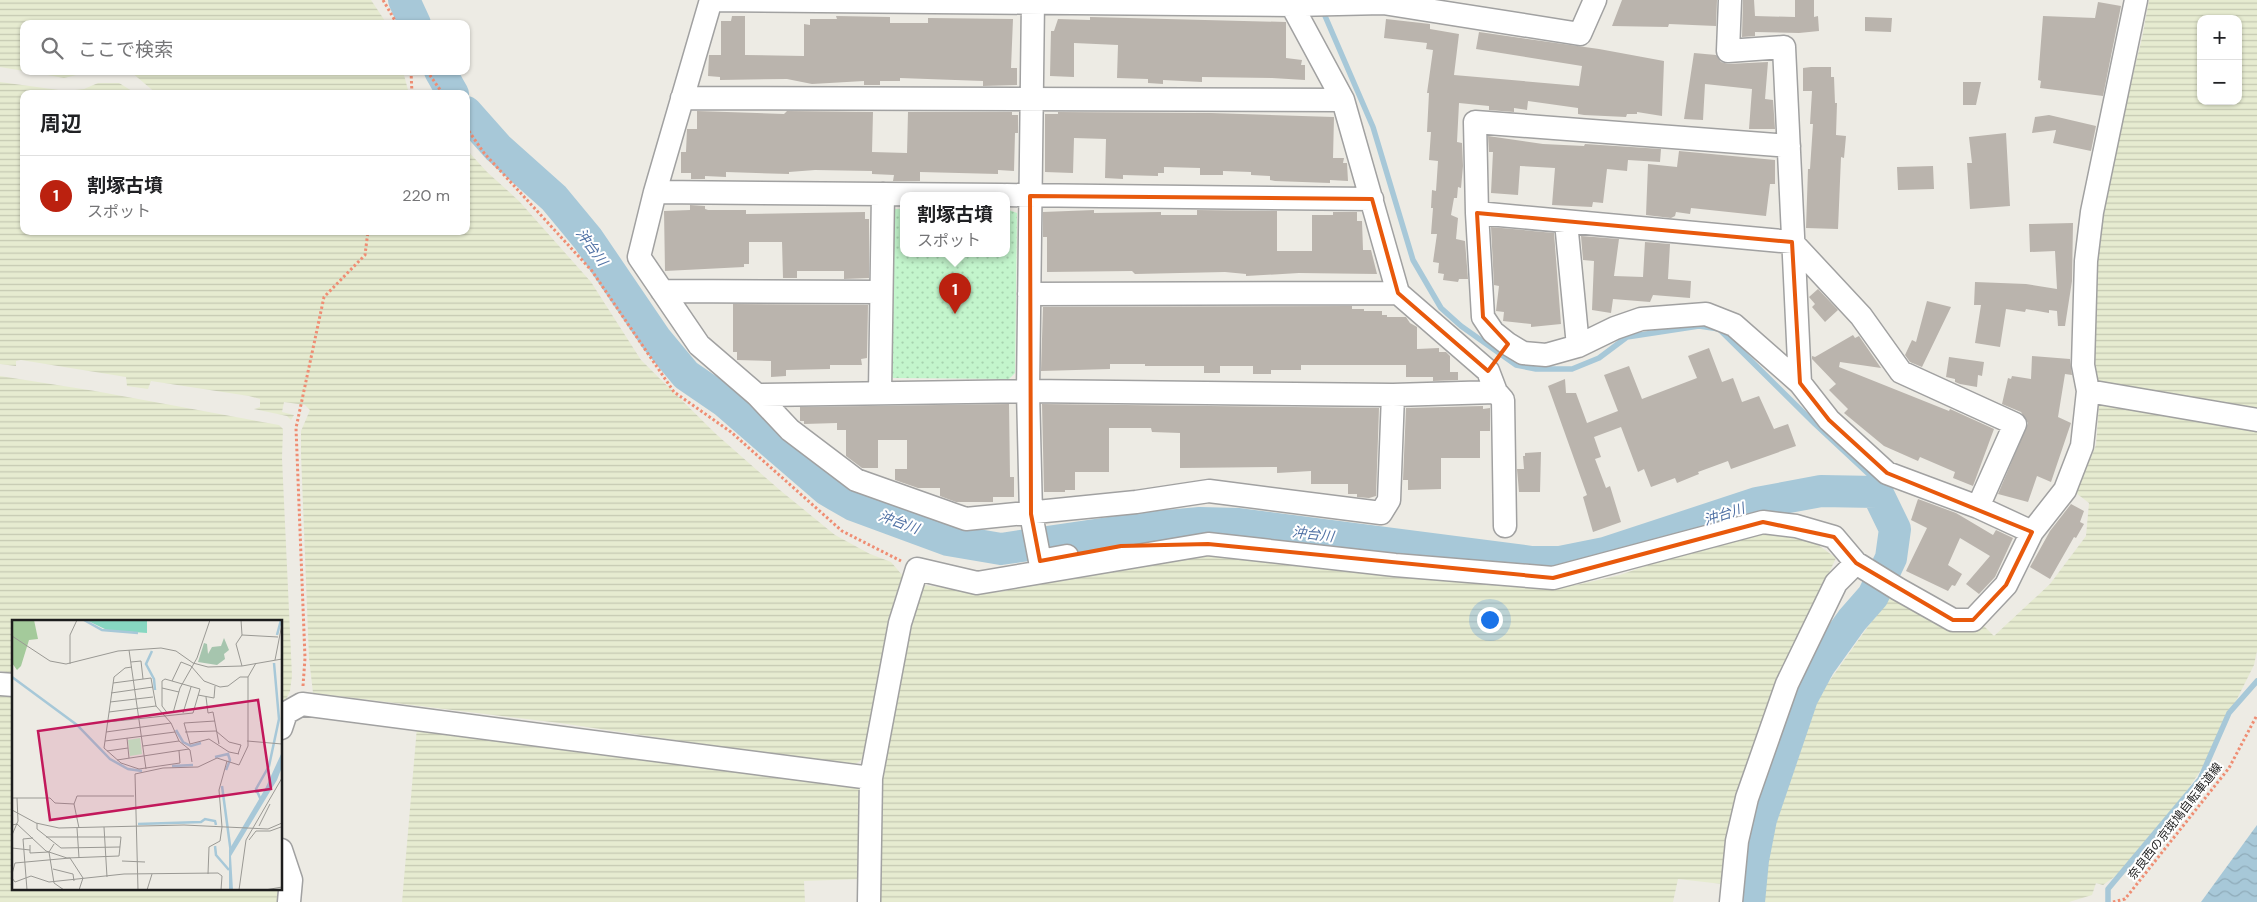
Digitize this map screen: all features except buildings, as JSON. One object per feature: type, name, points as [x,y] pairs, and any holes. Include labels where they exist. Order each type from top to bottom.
[{"type":"street","points":[[1393,395],[1389,500],[1381,513],[1209,491],[1033,520],[966,519],[856,480],[790,430],[757,395],[699,345],[639,257],[655,192],[711,0],[1291,3],[1383,1],[1485,9],[1580,34],[1596,0]]},
{"type":"street","points":[[1730,0],[1728,51],[1784,47],[1800,383]]},
{"type":"street","points":[[1033,1],[1028,391],[1033,520],[1040,560],[1121,546],[1208,544],[1395,565],[1554,578],[1763,522],[1796,526],[1834,537],[1865,568],[1898,589],[1953,620],[1973,620],[2006,585],[2032,532],[2065,490],[2082,446],[2088,391],[2083,365],[2086,261],[2092,212],[2136,0]]},
{"type":"street","points":[[1291,3],[1343,100],[1398,293],[1488,370],[1496,392],[1503,400],[1505,526]]},
{"type":"street","points":[[682,98],[1343,100]]},
{"type":"street","points":[[1789,146],[1476,122],[1477,213],[1483,317],[1493,332],[1523,353],[1546,354],[1578,346],[1641,318],[1706,314],[1734,325],[1800,383],[1829,420],[1887,473],[1978,507],[2032,532]]},
{"type":"street","points":[[655,192],[900,194]]},
{"type":"street","points":[[880,392],[883,194]]},
{"type":"street","points":[[1010,195],[1372,199]]},
{"type":"street","points":[[1477,213],[1792,242],[1861,316],[1901,372],[2015,424],[1978,507]]},
{"type":"street","points":[[1566,222],[1578,346]]},
{"type":"street","points":[[662,291],[881,292]]},
{"type":"street","points":[[1029,294],[1398,293]]},
{"type":"street","points":[[1488,370],[1508,344]]},
{"type":"street","points":[[757,395],[1028,391],[1393,395],[1496,392]]},
{"type":"street","points":[[2088,391],[2257,420]]},
{"type":"street","points":[[869,902],[871,778],[900,623],[916,568],[977,583],[1208,544]]},
{"type":"street","points":[[1731,902],[1737,841],[1747,798],[1787,684],[1836,584],[1865,568]]},
{"type":"street","points":[[282,725],[286,713],[302,704],[871,778]]},
{"type":"street","points":[[282,853],[291,880],[289,902]]},
{"type":"path","points":[[383,0],[395,20]]},
{"type":"path","points":[[411,75],[412,90]]},
{"type":"path","points":[[430,75],[440,90]]},
{"type":"path","points":[[470,134],[484,153],[592,271],[674,392],[731,432],[842,530],[916,568]]},
{"type":"path","points":[[302,704],[305,658],[296,428],[324,297],[365,255],[368,235]]},
{"type":"path","name":"奈良西の京斑鳩自転車道線","points":[[2115,902],[2125,899],[2229,768],[2257,716]]},
{"type":"highlighted area","points":[[1030,196],[1372,199],[1398,293],[1488,371],[1508,344],[1483,317],[1477,213],[1792,242],[1800,383],[1829,420],[1887,473],[2032,532],[2006,585],[1973,620],[1953,620],[1856,563],[1834,537],[1763,522],[1553,578],[1208,544],[1121,546],[1040,561],[1031,514]]},
{"type":"green space","points":[[0,0],[371,0],[384,20],[20,20],[20,70],[0,67]]},
{"type":"green space","points":[[2149,0],[2257,0],[2257,409],[2096,383],[2093,297],[2099,211],[2142,38]]},
{"type":"green space","points":[[47,75],[76,75],[64,78]]},
{"type":"green space","points":[[135,75],[404,75],[408,90],[152,90]]},
{"type":"green space","points":[[0,82],[59,90],[20,90],[20,235],[470,235],[470,153],[487,172],[519,201],[591,282],[641,360],[717,435],[835,535],[870,554],[891,562],[903,576],[894,600],[867,753],[860,761],[851,766],[560,723],[313,693],[309,658],[301,454],[301,431],[310,410],[305,405],[284,402],[282,412],[294,415],[291,420],[287,416],[254,409],[260,407],[260,399],[249,396],[151,381],[148,389],[127,386],[126,377],[21,360],[16,361],[16,366],[0,364]]},
{"type":"green space","points":[[98,83],[119,83],[130,90],[75,90],[84,89]]},
{"type":"green space","points":[[895,209],[900,209],[900,257],[1010,257],[1010,210],[1017,213],[1015,373],[1009,379],[893,378],[890,374],[891,213]]},
{"type":"green space","points":[[0,376],[95,391],[279,425],[283,429],[282,458],[292,676],[290,691],[282,708],[282,620],[12,620],[12,673],[0,671]]},
{"type":"green space","points":[[2099,404],[2257,427],[2257,651],[2254,665],[2203,767],[2166,821],[2127,868],[2103,885],[2096,883],[2092,895],[2069,902],[1762,902],[1768,850],[1781,800],[1818,697],[1889,597],[1980,622],[1994,636],[2050,584],[2086,536],[2089,503],[2076,493],[2096,445]]},
{"type":"green space","points":[[1766,529],[1810,539],[1836,558],[1780,676],[1725,845],[1722,884],[1678,879],[1673,902],[879,902],[880,790],[898,697],[911,608],[923,585],[986,593],[1000,592],[1155,555],[1212,551],[1525,586],[1576,585],[1620,575],[1731,536]]},
{"type":"green space","points":[[0,694],[12,695],[12,890],[279,890],[278,902],[0,902]]},
{"type":"green space","points":[[417,727],[854,782],[863,792],[861,879],[804,881],[805,902],[402,902]]},
{"type":"water","points":[[2257,825],[2257,902],[2201,902]]},
{"type":"waterway","name":"沖台川","points":[[404,0],[413,20]]},
{"type":"waterway","points":[[1322,9],[1373,127],[1413,260],[1441,308],[1461,326],[1516,365],[1536,369],[1572,369],[1599,358],[1627,337],[1699,326],[1719,329],[1815,424],[1874,479],[1877,492]]},
{"type":"waterway","name":"沖台川","points":[[442,75],[451,90]]},
{"type":"waterway","name":"沖台川","points":[[470,116],[498,148],[554,198],[588,239],[656,339],[686,375],[724,401],[827,490],[853,505],[948,540],[1001,549],[1143,528],[1200,523],[1239,524],[1532,562],[1560,562],[1605,553],[1757,503],[1821,491],[1877,492],[1895,529],[1891,558],[1873,596],[1852,620],[1819,666],[1802,698],[1761,819],[1753,860],[1749,902]]},
{"type":"waterway","points":[[2108,902],[2108,889],[2200,779],[2229,713],[2257,681]]},
{"type":"place","name":"割塚古墳","points":[[955,314]]}]
